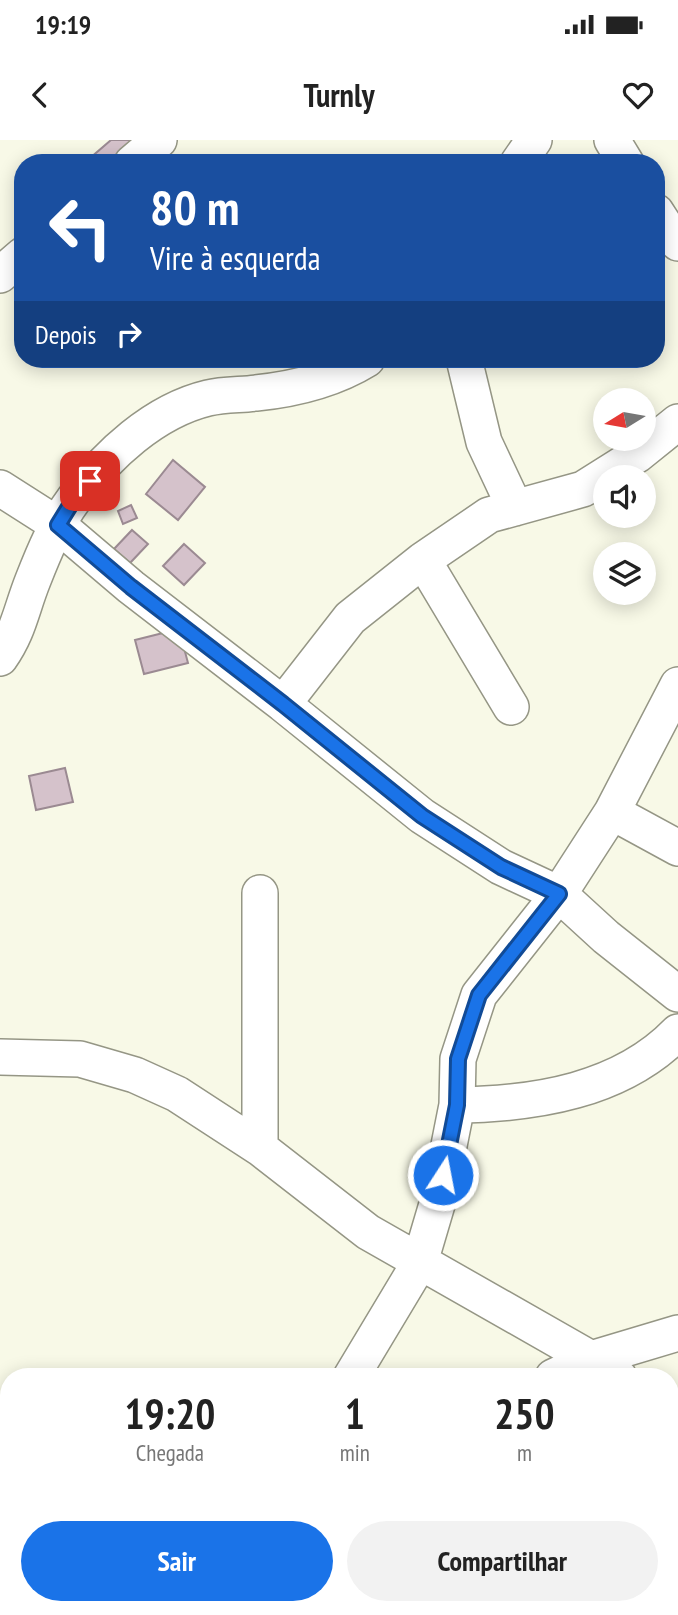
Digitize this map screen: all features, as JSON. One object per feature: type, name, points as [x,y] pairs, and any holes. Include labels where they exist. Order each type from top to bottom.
[{"type":"street","points":[[143,154],[159,140]]},
{"type":"street","points":[[665,226],[678,243]]},
{"type":"street","points":[[0,275],[14,263]]},
{"type":"street","points":[[0,658],[14,638],[32,582],[58,525],[74,499],[134,435],[169,414],[208,398],[301,388],[350,368]]},
{"type":"street","points":[[466,368],[484,442],[515,508]]},
{"type":"street","points":[[283,704],[350,618],[423,561],[489,515],[583,489],[637,455],[678,422]]},
{"type":"street","points":[[0,488],[58,525],[131,587],[422,816],[501,867],[559,894],[606,937],[678,994]]},
{"type":"street","points":[[423,561],[511,707]]},
{"type":"street","points":[[356,1368],[420,1262],[438,1201],[457,1105],[458,1059],[479,995],[559,894],[612,812],[678,685]]},
{"type":"street","points":[[612,812],[678,848]]},
{"type":"street","points":[[260,893],[260,1148]]},
{"type":"street","points":[[457,1105],[497,1104],[584,1090],[630,1070],[667,1044],[678,1032]]},
{"type":"street","points":[[0,1057],[80,1059],[135,1075],[177,1094],[260,1148],[368,1232],[605,1368],[678,1333]]},
{"type":"building","points":[[111,140],[143,140],[128,154],[95,154]]},
{"type":"building","points":[[173,460],[205,487],[178,520],[146,494]]},
{"type":"building","points":[[131,505],[137,518],[123,524],[118,511]]},
{"type":"building","points":[[132,530],[148,544],[130,563],[114,549]]},
{"type":"building","points":[[184,544],[205,563],[184,585],[163,566]]},
{"type":"building","points":[[179,629],[188,663],[144,674],[135,640]]},
{"type":"building","points":[[65,768],[73,802],[36,810],[29,776]]},
{"type":"route","points":[[90,481],[74,499],[58,525],[131,587],[422,816],[501,867],[559,894],[479,995],[458,1059],[457,1105],[443,1175]]}]
